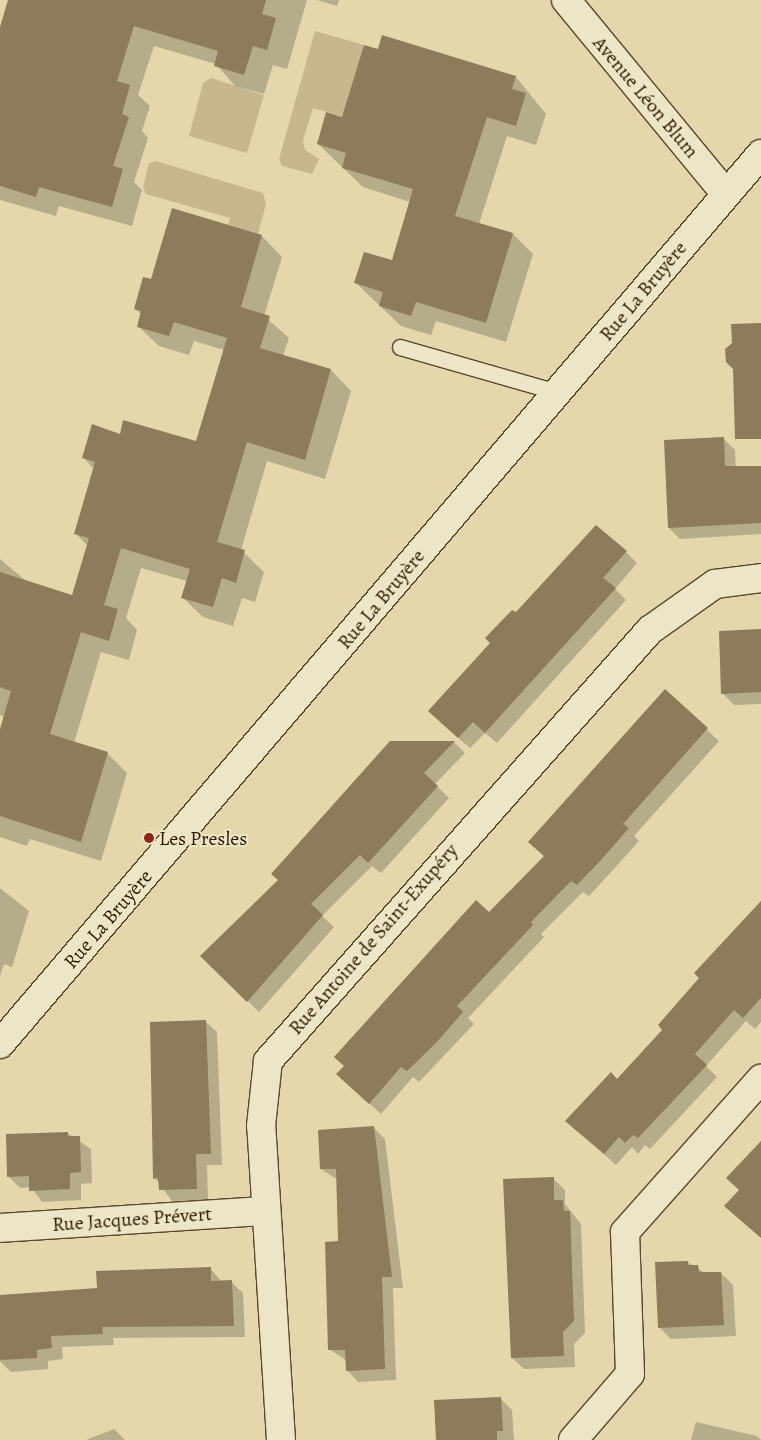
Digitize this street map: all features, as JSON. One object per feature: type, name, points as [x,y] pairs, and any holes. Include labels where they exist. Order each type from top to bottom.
[{"type":"street","name":"Avenue Léon Blum","points":[[566,0],[726,194]]},
{"type":"street","name":"Rue La Bruyère","points":[[0,1044],[761,154]]},
{"type":"street","name":"Rue Antoine de Saint-Exupéry","points":[[281,1440],[264,1211],[262,1094],[268,1061],[650,630],[715,584],[761,578]]},
{"type":"street","points":[[573,1440],[630,1374],[625,1232],[761,1079]]},
{"type":"street","name":"Rue Jacques Prévert","points":[[0,1228],[264,1211]]},
{"type":"lane","points":[[400,346],[557,392]]},
{"type":"shaded area","points":[[315,31],[364,45],[344,117],[313,108],[303,141],[305,150],[319,159],[312,174],[282,166],[279,159]]},
{"type":"shaded area","points":[[211,78],[264,95],[247,153],[189,136],[203,83]]},
{"type":"shaded area","points":[[156,161],[263,193],[266,204],[258,234],[228,225],[230,218],[146,194],[143,187],[149,163]]},
{"type":"building","points":[[8,0],[266,0],[262,14],[276,18],[267,50],[253,46],[244,75],[214,66],[218,51],[134,26],[117,81],[130,85],[122,114],[129,117],[113,166],[123,169],[112,207],[39,187],[36,197],[0,186],[0,27]]},
{"type":"building","points":[[382,35],[516,76],[512,89],[526,93],[516,126],[487,117],[455,216],[513,233],[486,323],[416,302],[411,316],[379,306],[383,292],[354,283],[364,252],[392,260],[413,189],[342,168],[346,153],[317,144],[326,112],[342,117],[364,45],[378,49]]},
{"type":"building","points":[[172,208],[262,235],[241,307],[270,316],[260,348],[331,369],[305,460],[247,442],[217,542],[245,550],[236,583],[222,578],[213,607],[181,598],[190,569],[121,548],[104,605],[118,609],[109,641],[81,632],[50,734],[108,752],[81,842],[0,816],[0,729],[11,691],[0,687],[0,572],[72,595],[89,538],[74,534],[95,462],[82,458],[92,424],[120,434],[123,420],[196,441],[227,338],[174,322],[169,336],[137,327],[141,311],[134,309],[143,277],[151,279]]},
{"type":"building","points":[[761,323],[761,439],[735,439],[733,369],[726,362],[725,349],[732,343],[731,324]]},
{"type":"building","points":[[724,437],[725,466],[761,466],[761,523],[668,528],[664,440]]},
{"type":"building","points":[[596,525],[627,551],[603,578],[616,588],[485,733],[473,722],[458,738],[428,711],[490,643],[485,638],[512,610],[516,612]]},
{"type":"building","points":[[761,629],[761,692],[721,694],[719,631]]},
{"type":"building","points":[[665,689],[708,728],[623,824],[629,828],[601,860],[577,885],[571,881],[531,922],[533,925],[457,1006],[463,1012],[436,1043],[407,1071],[401,1067],[369,1104],[336,1074],[344,1066],[334,1057],[476,900],[489,912],[544,856],[528,842]]},
{"type":"building","points":[[390,741],[455,741],[424,773],[438,786],[368,863],[360,855],[311,904],[323,915],[247,1002],[200,956],[278,880],[271,874]]},
{"type":"building","points":[[761,901],[761,998],[743,1018],[734,1010],[695,1054],[707,1065],[638,1138],[633,1135],[625,1143],[619,1137],[604,1154],[565,1121],[611,1072],[617,1079],[662,1030],[658,1025],[699,978],[694,973]]},
{"type":"building","points":[[206,1020],[211,1154],[196,1154],[197,1189],[159,1190],[158,1178],[153,1179],[150,1022]]},
{"type":"building","points":[[374,1126],[392,1277],[382,1277],[385,1369],[346,1371],[345,1350],[328,1350],[325,1242],[338,1241],[336,1169],[320,1169],[318,1130]]},
{"type":"building","points":[[68,1132],[68,1136],[80,1136],[81,1172],[70,1173],[70,1189],[29,1191],[29,1176],[7,1177],[6,1134]]},
{"type":"building","points":[[761,1141],[761,1238],[724,1206],[739,1190],[726,1178]]},
{"type":"building","points":[[554,1177],[554,1200],[563,1200],[564,1211],[570,1211],[574,1321],[563,1332],[564,1356],[511,1358],[503,1179]]},
{"type":"building","points":[[688,1261],[688,1265],[698,1265],[699,1272],[721,1272],[724,1325],[658,1328],[655,1262]]},
{"type":"building","points":[[211,1267],[211,1281],[232,1280],[234,1326],[102,1327],[103,1334],[51,1336],[52,1348],[37,1350],[37,1358],[0,1360],[0,1295],[97,1288],[96,1271]]},
{"type":"building","points":[[501,1397],[503,1431],[497,1431],[497,1440],[436,1440],[434,1400]]},
{"type":"place","name":"Les Presles","points":[[149,838]]}]
